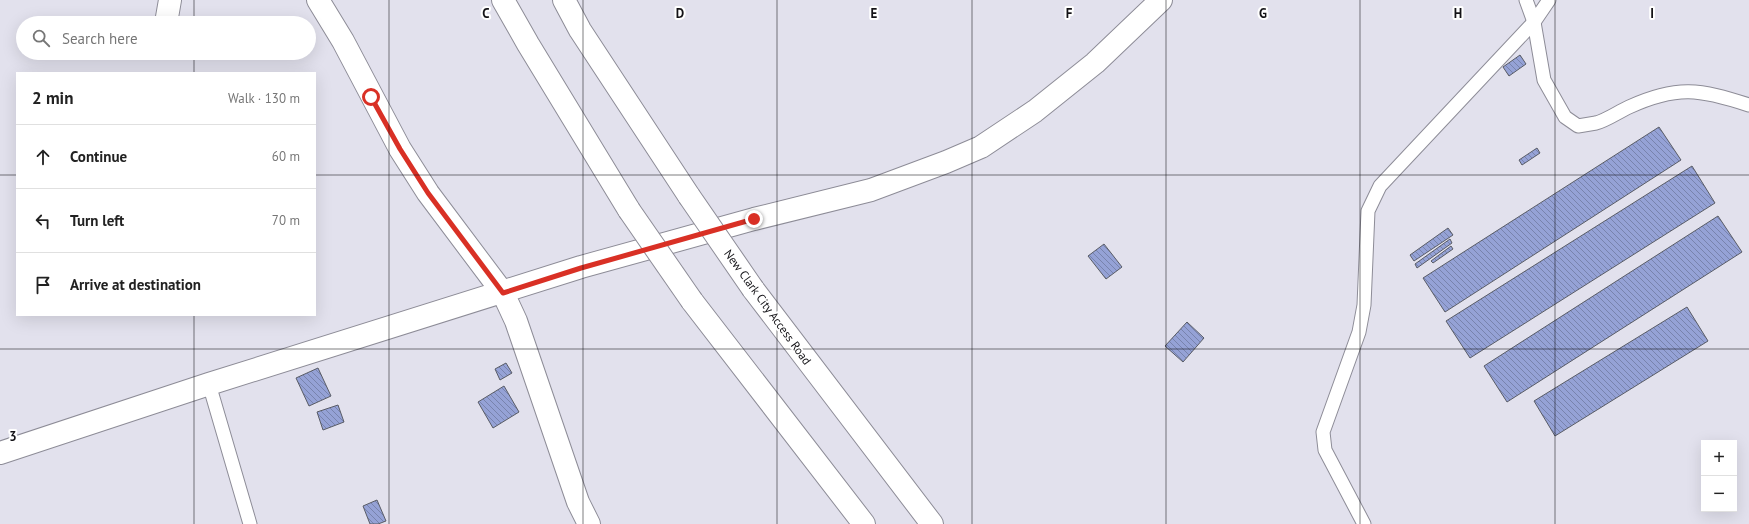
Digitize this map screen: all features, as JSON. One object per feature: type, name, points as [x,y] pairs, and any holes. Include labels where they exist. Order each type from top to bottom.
[{"type":"street","points":[[167,16],[170,0]]},
{"type":"street","points":[[318,0],[343,41],[400,149],[428,193],[503,293],[516,321],[578,502],[589,524]]},
{"type":"street","points":[[503,0],[528,44],[629,210],[692,301],[864,524]]},
{"type":"street","name":"New Clark City Access Road","points":[[564,0],[580,30],[689,196],[753,289],[932,524]]},
{"type":"street","points":[[0,453],[209,384],[581,268],[754,219],[871,190],[953,159],[981,147],[1070,85],[1161,0]]},
{"type":"lane","points":[[1526,0],[1534,22],[1544,80],[1565,117],[1578,126],[1597,123],[1628,107],[1664,93],[1692,91],[1724,97],[1749,105]]},
{"type":"lane","points":[[1364,524],[1324,450],[1323,432],[1359,332],[1364,305],[1368,212],[1380,186],[1534,22],[1549,0]]},
{"type":"lane","points":[[209,384],[250,524]]},
{"type":"building","points":[[1520,55],[1526,64],[1509,76],[1503,67]]},
{"type":"building","points":[[1659,127],[1681,160],[1445,312],[1423,278]]},
{"type":"building","points":[[1537,148],[1540,153],[1522,165],[1519,160]]},
{"type":"building","points":[[1692,166],[1715,203],[1470,358],[1446,321]]},
{"type":"building","points":[[1718,216],[1742,252],[1507,402],[1484,366]]},
{"type":"building","points":[[1448,228],[1453,235],[1414,261],[1410,255]]},
{"type":"building","points":[[1450,239],[1452,243],[1417,268],[1415,264]]},
{"type":"building","points":[[1104,244],[1122,267],[1106,279],[1088,256]]},
{"type":"building","points":[[1451,246],[1453,249],[1433,263],[1431,261]]},
{"type":"building","points":[[1687,307],[1708,341],[1555,436],[1534,401]]},
{"type":"building","points":[[1187,322],[1204,338],[1183,362],[1165,346]]},
{"type":"building","points":[[506,363],[512,373],[500,380],[495,369]]},
{"type":"building","points":[[318,368],[331,396],[309,406],[296,378]]},
{"type":"building","points":[[504,386],[519,412],[493,428],[478,402]]},
{"type":"building","points":[[338,405],[344,422],[323,430],[317,412]]},
{"type":"building","points":[[377,500],[386,521],[378,524],[370,524],[363,506]]},
{"type":"route","points":[[371,97],[400,149],[428,193],[503,293],[543,279],[754,219]]}]
